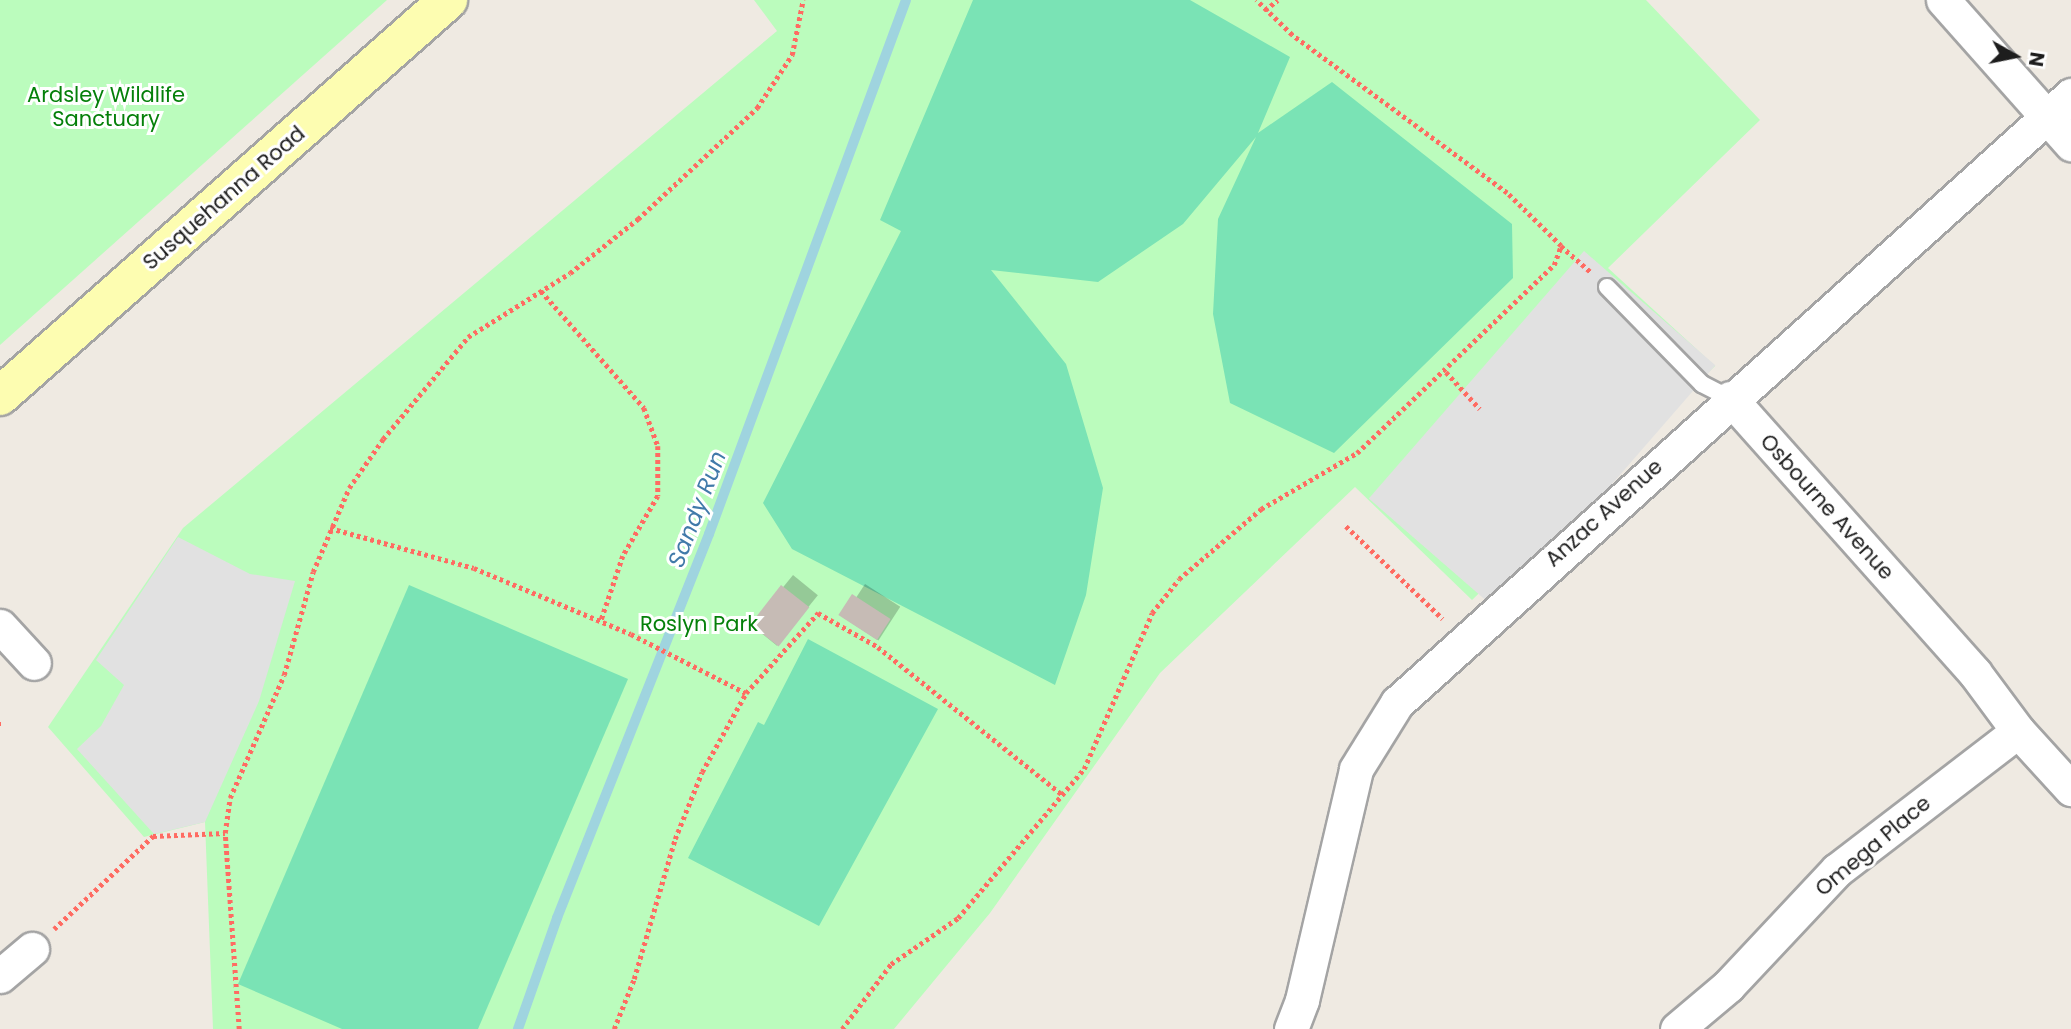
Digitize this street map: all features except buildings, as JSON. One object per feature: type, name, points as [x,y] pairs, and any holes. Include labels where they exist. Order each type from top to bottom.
[{"type":"main road","name":"Susquehanna Road","points":[[0,396],[448,0]]},
{"type":"street","points":[[1942,0],[2071,144]]},
{"type":"street","name":"Anzac Avenue","points":[[1291,1029],[1303,1000],[1356,769],[1397,704],[1464,639],[1730,398],[2071,95]]},
{"type":"street","name":"Osbourne Avenue","points":[[1730,398],[1975,673],[2018,731],[2071,789]]},
{"type":"street","points":[[0,626],[34,663]]},
{"type":"street","name":"Omega Place","points":[[1677,1029],[1728,986],[1837,870],[2018,731]]},
{"type":"street","points":[[0,976],[32,949]]},
{"type":"lane","name":"Osbourne Avenue","points":[[1607,287],[1702,384],[1730,398]]},
{"type":"path","points":[[239,1029],[225,833],[230,798],[284,675],[330,528],[349,488],[383,439],[468,337],[541,291],[638,219],[757,108],[792,55],[803,0]]},
{"type":"path","points":[[1256,0],[1265,10],[1507,193],[1607,287]]},
{"type":"path","points":[[1265,10],[1278,0]]},
{"type":"path","points":[[842,1029],[891,964],[958,918],[1063,795],[1102,737],[1153,613],[1179,579],[1261,509],[1357,453],[1446,372],[1554,265],[1561,246]]},
{"type":"path","points":[[541,291],[644,408],[658,446],[658,496],[623,556],[600,621]]},
{"type":"path","points":[[1446,372],[1480,409]]},
{"type":"path","points":[[1346,526],[1464,639]]},
{"type":"path","points":[[330,528],[474,568],[631,634],[706,670],[746,693]]},
{"type":"path","points":[[614,1029],[634,979],[675,839],[702,772],[746,693],[818,613],[878,646],[1063,795]]},
{"type":"path","points":[[32,949],[153,836],[225,833]]},
{"type":"green space","name":"Ardsley Wildlife Sanctuary","points":[[0,0],[387,0],[0,345]]},
{"type":"green space","name":"Roslyn Park","points":[[754,0],[1646,0],[1760,120],[1608,268],[1715,366],[1472,600],[1355,487],[1160,673],[990,913],[894,1029],[213,1029],[205,822],[144,837],[48,727],[183,528],[777,31]]},
{"type":"green space","points":[[973,0],[1190,0],[1290,57],[1258,133],[1332,82],[1512,224],[1513,278],[1334,453],[1230,403],[1213,314],[1218,219],[1256,137],[1183,224],[1098,282],[991,270],[1066,364],[1103,488],[1086,595],[1055,685],[792,549],[763,503],[901,231],[880,220]]},
{"type":"green space","points":[[409,585],[628,679],[478,1029],[342,1029],[238,984]]},
{"type":"green space","points":[[808,639],[938,709],[819,926],[688,858],[758,722],[764,725]]},
{"type":"shaded area","points":[[1584,251],[1715,365],[1500,613],[1369,499]]},
{"type":"shaded area","points":[[178,537],[250,574],[295,581],[259,701],[205,822],[154,834],[77,749],[101,726],[124,685],[96,660]]},
{"type":"waterway","name":"Sandy Run","points":[[518,1029],[557,918],[709,534],[906,0]]}]
